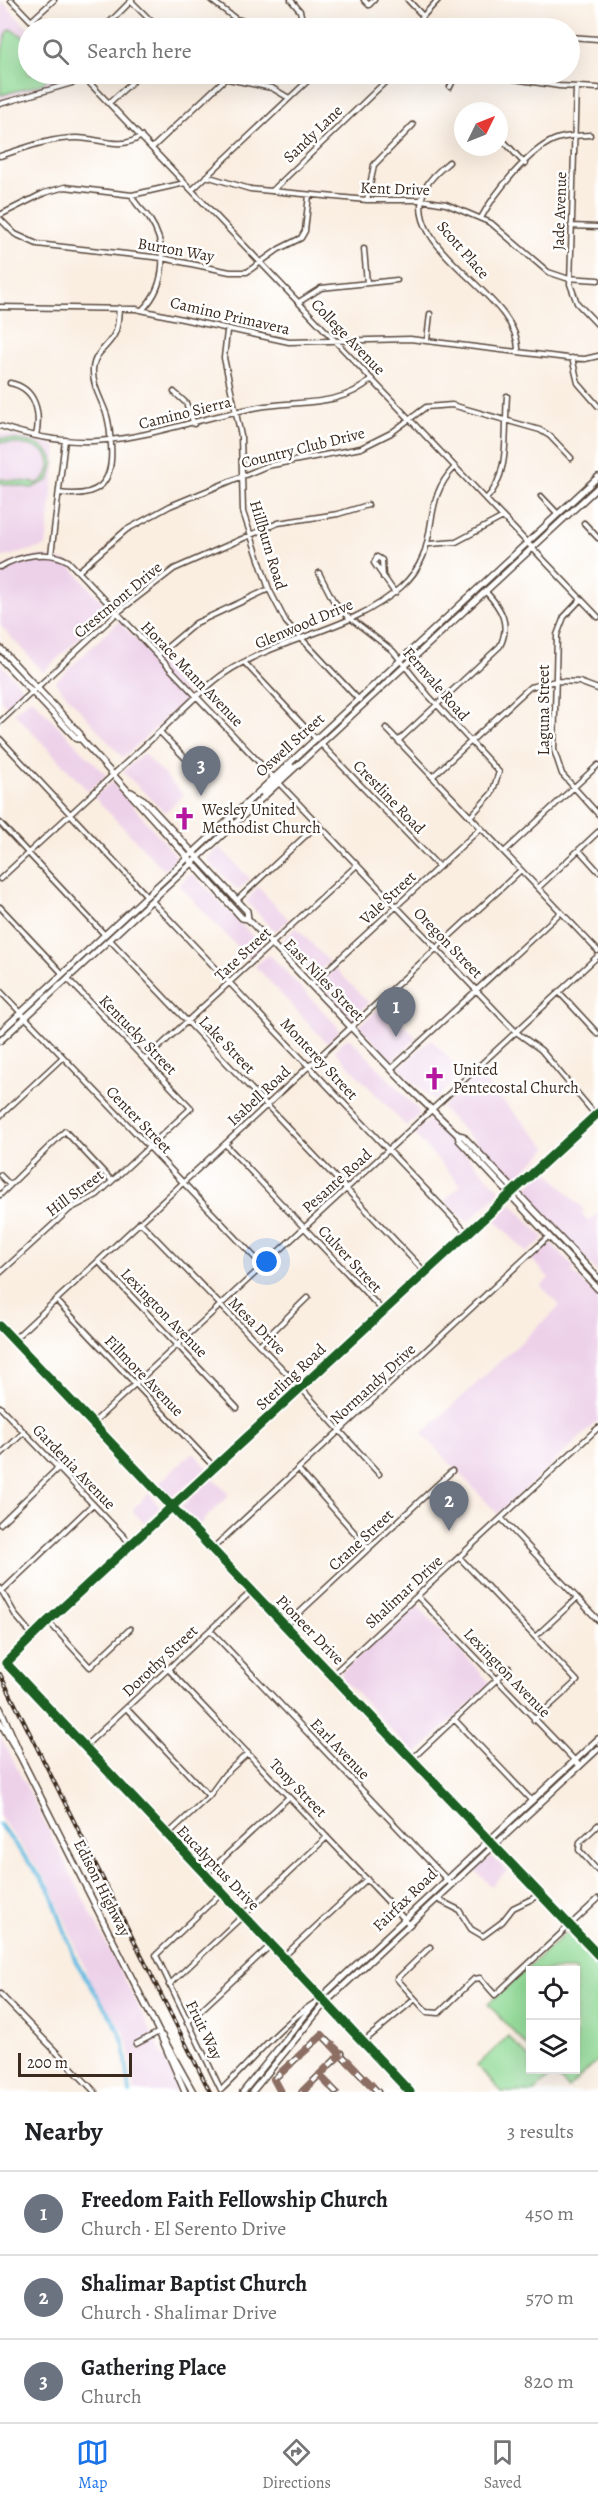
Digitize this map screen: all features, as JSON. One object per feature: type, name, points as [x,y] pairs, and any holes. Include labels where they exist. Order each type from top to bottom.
[{"type":"main road","name":"Oswell Street","points":[[196,855],[273,777],[486,592],[559,514],[598,477]]},
{"type":"main road","name":"Oswell Street","points":[[0,1041],[62,973],[146,895],[247,813],[404,663],[530,546],[598,487]]},
{"type":"main road","name":"East Niles Street","points":[[0,648],[34,690]]},
{"type":"main road","name":"East Niles Street","points":[[0,658],[80,734],[81,739],[130,791],[150,819],[242,918],[248,919]]},
{"type":"main road","points":[[279,783],[280,777],[306,749]]},
{"type":"main road","points":[[247,813],[274,782],[273,777]]},
{"type":"main road","name":"East Niles Street","points":[[130,791],[144,800],[196,855],[247,911],[248,919],[390,1070],[433,1109],[458,1135],[459,1140],[598,1278]]},
{"type":"main road","name":"Oswell Street","points":[[0,1032],[68,979],[152,900],[190,860]]},
{"type":"main road","name":"East Niles Street","points":[[512,1192],[598,1289]]},
{"type":"main road","points":[[549,1236],[559,1240],[578,1258]]},
{"type":"main road","points":[[589,1279],[598,1283]]},
{"type":"main road","name":"Edison Highway","points":[[0,1708],[17,1741],[20,1756]]},
{"type":"main road","name":"Edison Highway","points":[[0,1722],[20,1756],[159,2032],[185,2092]]},
{"type":"main road","name":"Fairfax Road","points":[[243,2092],[321,2001],[446,1879],[598,1739]]},
{"type":"main road","name":"Fairfax Road","points":[[252,2092],[321,2001],[410,1924],[598,1749]]},
{"type":"main road","name":"Edison Highway","points":[[159,2032],[172,2049],[193,2092]]},
{"type":"street","points":[[11,0],[28,18]]},
{"type":"street","points":[[34,18],[54,0]]},
{"type":"street","points":[[114,18],[132,0],[149,18]]},
{"type":"street","points":[[211,0],[235,18]]},
{"type":"street","points":[[291,0],[300,11],[302,18]]},
{"type":"street","points":[[364,0],[369,5],[374,0]]},
{"type":"street","points":[[408,0],[423,16],[438,0]]},
{"type":"street","points":[[580,38],[598,39]]},
{"type":"street","points":[[0,104],[69,84]]},
{"type":"street","name":"College Avenue","points":[[91,84],[598,617]]},
{"type":"street","points":[[109,103],[130,84]]},
{"type":"street","points":[[152,148],[220,84]]},
{"type":"street","points":[[248,84],[272,88],[289,98]]},
{"type":"street","points":[[192,190],[304,84]]},
{"type":"street","name":"Sandy Lane","points":[[272,191],[384,84]]},
{"type":"street","points":[[550,84],[598,88]]},
{"type":"street","name":"Jade Avenue","points":[[576,87],[570,278],[574,297],[598,325]]},
{"type":"street","points":[[367,200],[374,165],[413,125]]},
{"type":"street","points":[[482,218],[496,191],[549,142],[590,135]]},
{"type":"street","points":[[0,156],[54,140],[86,138],[123,144],[141,136]]},
{"type":"street","points":[[508,146],[525,164]]},
{"type":"street","points":[[422,200],[428,183],[449,162]]},
{"type":"street","name":"Kent Drive","points":[[207,176],[243,188],[367,200],[422,200],[459,208],[482,218],[509,236],[542,269],[553,275],[598,280]]},
{"type":"street","points":[[0,217],[44,193],[65,187],[132,195],[154,192],[185,183]]},
{"type":"street","points":[[132,195],[155,230],[162,258],[157,291],[143,310]]},
{"type":"street","name":"Burton Way","points":[[0,217],[15,234],[37,244],[162,258],[230,272],[247,272],[262,264],[279,249],[301,238],[305,231],[309,195]]},
{"type":"street","name":"Scott Place","points":[[422,200],[423,216],[431,236],[508,319],[517,336],[518,352]]},
{"type":"street","points":[[571,226],[598,227]]},
{"type":"street","points":[[364,249],[367,283]]},
{"type":"street","points":[[299,302],[321,288],[397,280]]},
{"type":"street","name":"Camino Primavera","points":[[0,307],[143,310],[227,331],[289,342],[410,339],[572,358],[598,356]]},
{"type":"street","points":[[59,493],[83,494],[104,482],[111,467],[108,421],[94,382],[93,370],[98,354],[115,333],[119,308]]},
{"type":"street","points":[[427,340],[430,314]]},
{"type":"street","name":"Hillburn Road","points":[[227,331],[224,358],[237,412],[242,446],[242,501],[249,535],[269,589],[282,616],[359,700]]},
{"type":"street","points":[[572,358],[578,383],[598,406]]},
{"type":"street","name":"Camino Sierra","points":[[0,426],[36,436],[65,440],[111,441],[194,424],[237,412],[283,404],[337,399],[353,393],[372,379]]},
{"type":"street","points":[[10,383],[25,389],[35,402],[38,420],[36,436]]},
{"type":"street","points":[[174,392],[186,403],[194,424]]},
{"type":"street","points":[[486,499],[495,488],[502,471],[507,396]]},
{"type":"street","name":"Country Club Drive","points":[[79,571],[112,541],[138,523],[241,475],[281,463],[361,448],[392,433],[421,410],[439,404],[505,420],[545,433],[571,458]]},
{"type":"street","points":[[0,567],[29,556],[51,555],[65,440]]},
{"type":"street","name":"Glenwood Drive","points":[[0,879],[223,674],[349,618],[395,592],[414,574],[429,544],[435,496],[442,481],[455,467]]},
{"type":"street","points":[[541,496],[559,514]]},
{"type":"street","name":"Crestmont Drive","points":[[0,722],[117,613],[174,569],[249,535],[290,520],[338,514],[368,505]]},
{"type":"street","points":[[429,544],[456,542],[503,517]]},
{"type":"street","points":[[584,523],[597,536]]},
{"type":"street","name":"Horace Mann Avenue","points":[[51,555],[64,558],[79,571],[273,777]]},
{"type":"street","name":"Fernvale Road","points":[[320,573],[333,600],[349,618],[387,646],[404,663],[437,705],[499,772],[492,793],[470,817]]},
{"type":"street","points":[[383,577],[395,592]]},
{"type":"street","points":[[158,655],[196,623],[269,589]]},
{"type":"street","points":[[398,741],[494,653],[502,641],[505,629],[504,616],[486,592]]},
{"type":"street","name":"Laguna Street","points":[[581,599],[564,617],[558,628],[554,756],[562,774],[598,814]]},
{"type":"street","points":[[245,663],[316,739]]},
{"type":"street","points":[[432,777],[525,691],[541,682],[579,682],[598,689]]},
{"type":"street","points":[[386,728],[598,951]]},
{"type":"street","points":[[160,732],[188,761]]},
{"type":"street","points":[[0,739],[146,895]]},
{"type":"street","name":"Crestline Road","points":[[321,744],[439,867]]},
{"type":"street","points":[[504,852],[598,765]]},
{"type":"street","name":"Oregon Street","points":[[279,783],[516,1032],[554,1064],[577,1095],[597,1116]]},
{"type":"street","points":[[0,823],[104,934]]},
{"type":"street","points":[[237,900],[318,824]]},
{"type":"street","name":"Vale Street","points":[[311,986],[481,828]]},
{"type":"street","points":[[538,888],[598,832]]},
{"type":"street","points":[[579,850],[598,871]]},
{"type":"street","name":"Tate Street","points":[[145,1060],[357,864]]},
{"type":"street","name":"Isabell Road","points":[[13,1340],[521,870]]},
{"type":"street","name":"Monterey Street","points":[[152,900],[468,1234]]},
{"type":"street","points":[[0,907],[62,973]]},
{"type":"street","points":[[390,1070],[561,912]]},
{"type":"street","name":"Lake Street","points":[[110,940],[426,1273]]},
{"type":"street","name":"Pesante Road","points":[[93,1423],[598,956]]},
{"type":"street","name":"Kentucky Street","points":[[68,979],[191,1108]]},
{"type":"street","name":"Center Street","points":[[0,991],[262,1265]]},
{"type":"street","points":[[559,992],[598,1034]]},
{"type":"street","points":[[0,1116],[63,1057]]},
{"type":"street","name":"Hill Street","points":[[0,1273],[70,1209],[93,1198],[191,1108]]},
{"type":"street","name":"Sterling Road","points":[[6,1663],[131,1544],[597,1116]]},
{"type":"street","points":[[0,1194],[65,1131],[112,1181]]},
{"type":"street","name":"Culver Street","points":[[225,1144],[384,1312]]},
{"type":"street","points":[[0,1175],[10,1185]]},
{"type":"street","name":"Mesa Drive","points":[[140,1222],[301,1388],[379,1474]]},
{"type":"street","name":"Normandy Drive","points":[[212,1549],[549,1236]]},
{"type":"street","name":"Lexington Avenue","points":[[98,1261],[237,1408]]},
{"type":"street","points":[[259,1345],[308,1297]]},
{"type":"street","name":"Fillmore Avenue","points":[[56,1300],[215,1468]]},
{"type":"street","name":"Pioneer Drive","points":[[0,1326],[598,1955]]},
{"type":"street","name":"Gardenia Avenue","points":[[0,1407],[131,1544]]},
{"type":"street","name":"Shalimar Drive","points":[[332,1675],[598,1428]]},
{"type":"street","points":[[0,1455],[24,1432]]},
{"type":"street","points":[[0,1524],[58,1468]]},
{"type":"street","points":[[298,1470],[369,1549]]},
{"type":"street","name":"Crane Street","points":[[285,1626],[452,1471]]},
{"type":"street","points":[[33,1636],[16,1616],[1,1589],[93,1504]]},
{"type":"street","points":[[501,1518],[598,1620]]},
{"type":"street","points":[[459,1557],[577,1681],[534,1720]]},
{"type":"street","name":"Dorothy Street","points":[[83,1748],[252,1591]]},
{"type":"street","name":"Lexington Avenue","points":[[417,1596],[580,1766]]},
{"type":"street","points":[[535,1637],[577,1598]]},
{"type":"street","points":[[48,1621],[90,1667],[130,1629]]},
{"type":"street","name":"Earl Avenue","points":[[210,1630],[452,1885]]},
{"type":"street","name":"Eucalyptus Drive","points":[[6,1663],[83,1748],[283,1957],[321,2001],[410,2092]]},
{"type":"street","points":[[412,1759],[509,1668]]},
{"type":"street","name":"Tony Street","points":[[168,1669],[410,1924]]},
{"type":"street","points":[[126,1708],[209,1796]]},
{"type":"street","points":[[454,1719],[532,1801]]},
{"type":"street","points":[[167,1835],[209,1796],[225,1774],[248,1753]]},
{"type":"street","points":[[205,1875],[289,1797]]},
{"type":"street","points":[[598,1825],[579,1846],[579,1850],[598,1871]]},
{"type":"street","points":[[169,1985],[327,1837]]},
{"type":"street","points":[[283,1957],[367,1879]]},
{"type":"street","name":"Fruit Way","points":[[221,1893],[157,1951],[157,1960],[221,2090],[266,2047],[284,2025],[321,2001]]},
{"type":"street","points":[[437,1899],[459,1910],[471,1929],[483,1936],[502,1922],[513,1908],[540,1895]]},
{"type":"street","points":[[430,1947],[397,1979],[427,2012],[432,2014],[439,2013],[468,1982],[480,1978],[495,1995],[598,1899]]},
{"type":"street","points":[[187,2023],[271,1945]]},
{"type":"street","points":[[0,1994],[95,2092]]},
{"type":"street","points":[[363,2042],[415,1999]]},
{"type":"street","points":[[136,2044],[159,2032]]},
{"type":"street","points":[[281,2092],[274,2079],[322,2035],[378,2092]]},
{"type":"street","points":[[302,2092],[342,2053]]},
{"type":"street","points":[[320,2076],[336,2092]]},
{"type":"shaded area","points":[[1,0],[18,18],[18,84],[50,84],[0,99]]},
{"type":"shaded area","points":[[0,433],[54,445],[57,449],[46,546],[0,558]]},
{"type":"shaded area","points":[[40,556],[66,561],[109,610],[43,672],[0,625],[0,568],[15,561]]},
{"type":"shaded area","points":[[119,621],[189,697],[123,758],[55,682]]},
{"type":"shaded area","points":[[0,663],[25,690],[8,707],[0,699]]},
{"type":"shaded area","points":[[31,698],[106,775],[88,791],[14,713]]},
{"type":"shaded area","points":[[143,753],[184,795],[165,812],[123,772]]},
{"type":"shaded area","points":[[112,782],[177,857],[164,870],[94,797]]},
{"type":"shaded area","points":[[220,847],[250,879],[238,890],[209,862],[208,857]]},
{"type":"shaded area","points":[[189,875],[194,875],[259,943],[259,948],[248,958],[179,885]]},
{"type":"shaded area","points":[[258,887],[289,920],[278,930],[274,930],[246,901]]},
{"type":"shaded area","points":[[296,927],[329,962],[314,975],[282,942]]},
{"type":"shaded area","points":[[266,956],[271,956],[338,1027],[339,1032],[327,1043],[255,966]]},
{"type":"shaded area","points":[[335,968],[369,1003],[352,1019],[320,984]]},
{"type":"shaded area","points":[[377,1010],[393,1027],[400,1021],[417,1038],[392,1061],[359,1026]]},
{"type":"shaded area","points":[[346,1039],[351,1039],[419,1111],[419,1115],[407,1127],[334,1050]]},
{"type":"shaded area","points":[[431,1039],[463,1073],[434,1101],[399,1068]]},
{"type":"shaded area","points":[[478,1075],[548,1148],[514,1180],[441,1108]]},
{"type":"shaded area","points":[[431,1117],[501,1191],[468,1222],[444,1201],[461,1185],[414,1134]]},
{"type":"shaded area","points":[[545,1169],[584,1210],[581,1213],[589,1221],[598,1213],[598,1273],[524,1193],[525,1189]]},
{"type":"shaded area","points":[[512,1204],[544,1238],[527,1253],[495,1220]]},
{"type":"shaded area","points":[[551,1243],[575,1268],[572,1272],[598,1297],[598,1421],[498,1514],[422,1434],[560,1306],[541,1286],[549,1278],[531,1259]]},
{"type":"shaded area","points":[[193,1452],[208,1468],[172,1498],[158,1484]]},
{"type":"shaded area","points":[[212,1477],[229,1495],[198,1526],[181,1507]]},
{"type":"shaded area","points":[[149,1493],[160,1507],[144,1523],[132,1510]]},
{"type":"shaded area","points":[[413,1606],[418,1606],[491,1684],[415,1755],[341,1677],[342,1672]]},
{"type":"shaded area","points":[[0,1735],[182,2092],[135,2092],[129,2046],[124,2032],[91,1983],[50,1884],[0,1817]]},
{"type":"shaded area","points":[[492,1856],[507,1871],[491,1886],[475,1870]]},
{"type":"green space","points":[[10,29],[18,33],[18,84],[42,84],[1,95],[2,50]]},
{"type":"green space","points":[[0,438],[24,441],[46,449],[54,463],[49,480],[32,488],[0,483],[0,479],[38,483],[46,477],[50,468],[46,454],[40,449],[0,442]]},
{"type":"green space","points":[[569,1930],[598,1960],[598,2060],[568,2088],[554,2074],[580,2074],[580,1966],[530,1966]]},
{"type":"green space","points":[[526,1969],[526,2045],[488,2004]]},
{"type":"green space","points":[[508,2036],[526,2055],[526,2074],[544,2074],[549,2078],[534,2092],[502,2092],[477,2066]]},
{"type":"waterway","points":[[0,1825],[49,1888],[76,1962],[119,2030],[124,2045],[130,2092]]},
{"type":"railway","points":[[0,1674],[210,2092]]},
{"type":"marked path","points":[[281,2092],[274,2079],[322,2035],[378,2092]]},
{"type":"marked path","points":[[302,2092],[342,2053]]},
{"type":"marked path","points":[[320,2076],[336,2092]]},
{"type":"cycle path","points":[[410,2092],[6,1663],[48,1621],[598,1113]]},
{"type":"cycle path","points":[[0,1326],[598,1955]]},
{"type":"place","name":"Gathering Place","points":[[201,796]]},
{"type":"place","name":"Wesley United Methodist Church","points":[[184,819]]},
{"type":"place","name":"Freedom Faith Fellowship Church","points":[[396,1037]]},
{"type":"place","name":"United Pentecostal Church","points":[[435,1079]]},
{"type":"place","name":"Shalimar Baptist Church","points":[[449,1531]]}]
